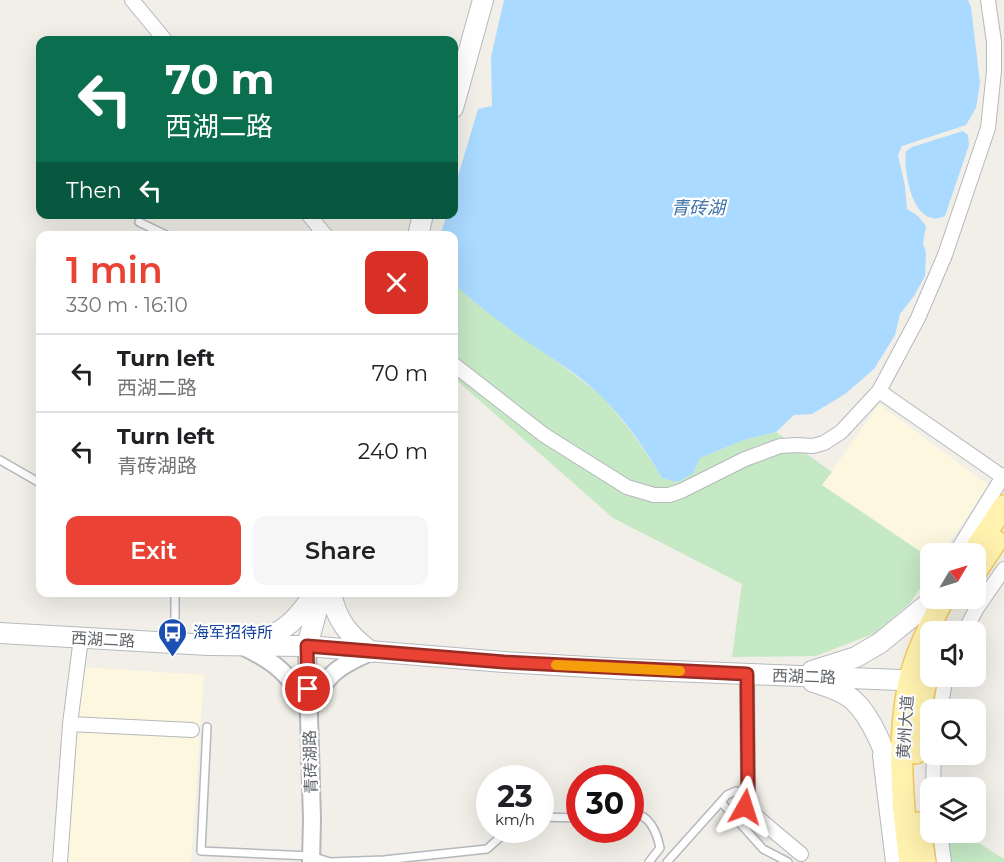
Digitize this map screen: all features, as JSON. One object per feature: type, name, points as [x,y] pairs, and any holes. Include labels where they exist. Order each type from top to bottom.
[{"type":"main road","points":[[458,90],[483,0]]},
{"type":"main road","points":[[979,543],[1004,506]]},
{"type":"main road","points":[[986,557],[1004,530]]},
{"type":"main road","points":[[242,645],[271,637],[291,623],[311,597]]},
{"type":"main road","name":"青砖湖路","points":[[307,646],[321,597]]},
{"type":"main road","points":[[332,597],[342,626],[372,652]]},
{"type":"main road","points":[[796,676],[856,657],[880,643],[923,609]]},
{"type":"main road","name":"西湖二路","points":[[0,633],[175,643],[307,646],[504,662],[747,674],[920,676]]},
{"type":"main road","points":[[796,676],[834,689],[854,701],[866,715],[903,801]]},
{"type":"main road","name":"黄州大道","points":[[910,862],[903,801],[902,753],[905,705],[920,679]]},
{"type":"main road","name":"黄州大道","points":[[921,687],[915,763],[917,811],[925,862]]},
{"type":"street","points":[[132,0],[162,36]]},
{"type":"street","points":[[458,367],[544,435],[627,487],[654,495],[669,495],[681,491],[745,459],[780,446],[813,446],[824,443],[841,432],[879,391],[918,318],[945,255],[988,128],[994,71],[994,42],[988,0]]},
{"type":"street","points":[[312,219],[322,231]]},
{"type":"street","points":[[879,391],[1003,476],[962,543]]},
{"type":"street","points":[[970,621],[1004,569]]},
{"type":"street","points":[[918,613],[920,609]]},
{"type":"street","points":[[60,862],[70,724],[81,638]]},
{"type":"street","points":[[242,645],[267,658],[285,672],[309,710]]},
{"type":"street","name":"青砖湖路","points":[[307,646],[311,859]]},
{"type":"street","points":[[309,710],[319,690],[332,673],[347,662],[372,652]]},
{"type":"street","points":[[747,674],[748,792],[745,807],[801,854]]},
{"type":"street","points":[[70,724],[192,730]]},
{"type":"street","points":[[879,742],[893,862]]},
{"type":"street","points":[[941,843],[944,862]]},
{"type":"lane","points":[[139,222],[158,231]]},
{"type":"lane","points":[[0,460],[36,481]]},
{"type":"lane","points":[[175,643],[176,597]]},
{"type":"lane","points":[[207,727],[201,851],[330,862],[384,861],[487,849],[494,843]]},
{"type":"lane","points":[[671,861],[727,795],[736,791],[748,792]]},
{"type":"lane","points":[[721,802],[763,849],[788,862]]},
{"type":"lane","points":[[644,817],[657,835],[660,848],[649,862]]},
{"type":"shaded area","points":[[879,404],[988,485],[950,543],[920,543],[920,551],[822,485]]},
{"type":"shaded area","points":[[83,667],[204,675],[191,862],[66,862]]},
{"type":"green space","points":[[458,287],[601,395],[633,435],[662,478],[693,473],[700,458],[744,440],[776,432],[832,472],[822,485],[920,551],[920,588],[910,603],[875,633],[816,656],[732,657],[742,584],[613,518],[458,381]]},
{"type":"green space","points":[[948,843],[979,843],[1004,859],[1004,862],[950,862]]},
{"type":"water","name":"青砖湖","points":[[504,0],[968,0],[971,7],[980,83],[976,108],[966,125],[902,146],[898,155],[905,186],[907,209],[918,216],[926,226],[923,243],[926,253],[925,276],[914,296],[900,314],[895,335],[874,369],[845,394],[812,414],[794,415],[776,432],[744,440],[700,458],[693,473],[678,482],[662,478],[626,424],[590,386],[501,323],[458,288],[458,231],[441,231],[446,219],[458,219],[458,176],[478,109],[492,106],[491,57]]},
{"type":"water","points":[[963,131],[968,135],[969,145],[945,216],[934,218],[925,215],[912,197],[906,172],[906,151]]},
{"type":"slow traffic","points":[[556,665],[680,671]]},
{"type":"place","name":"海军招待所","points":[[172,658]]},
{"type":"route","points":[[308,689],[307,646],[504,662],[747,674],[748,792],[745,807]]}]
